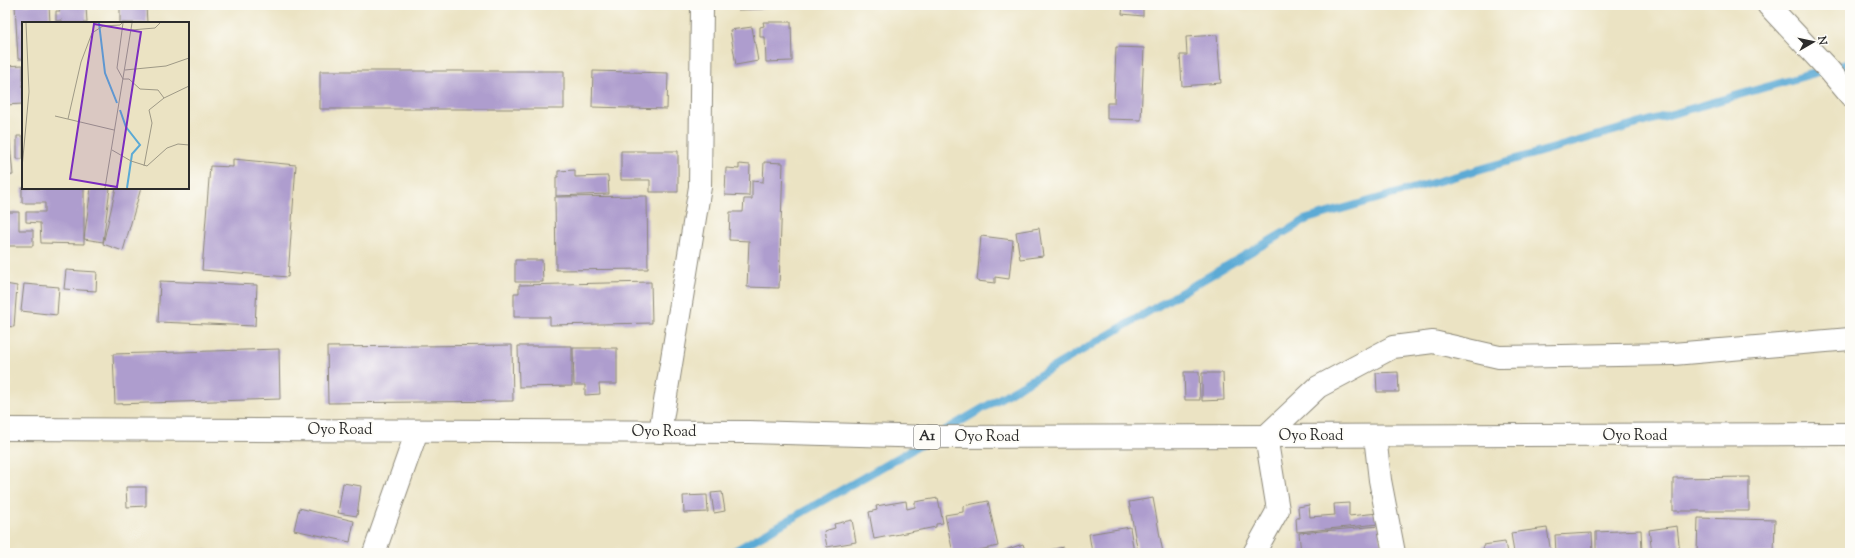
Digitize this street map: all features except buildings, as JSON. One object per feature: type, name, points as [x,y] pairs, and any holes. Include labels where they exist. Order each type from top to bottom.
[{"type":"main road","points":[[660,432],[700,187],[702,5]]},
{"type":"main road","points":[[1768,5],[1829,70],[1850,96]]},
{"type":"main road","points":[[1254,553],[1278,510],[1266,436],[1318,387],[1393,347],[1433,342],[1499,357],[1673,354],[1850,338]]},
{"type":"main road","name":"Oyo Road","points":[[5,429],[660,432],[934,437],[1850,434]]},
{"type":"main road","points":[[374,553],[417,431]]},
{"type":"main road","points":[[1375,436],[1382,493],[1394,553]]},
{"type":"waterway","points":[[944,431],[1307,219],[1850,63]]},
{"type":"waterway","points":[[731,553],[924,443]]}]
